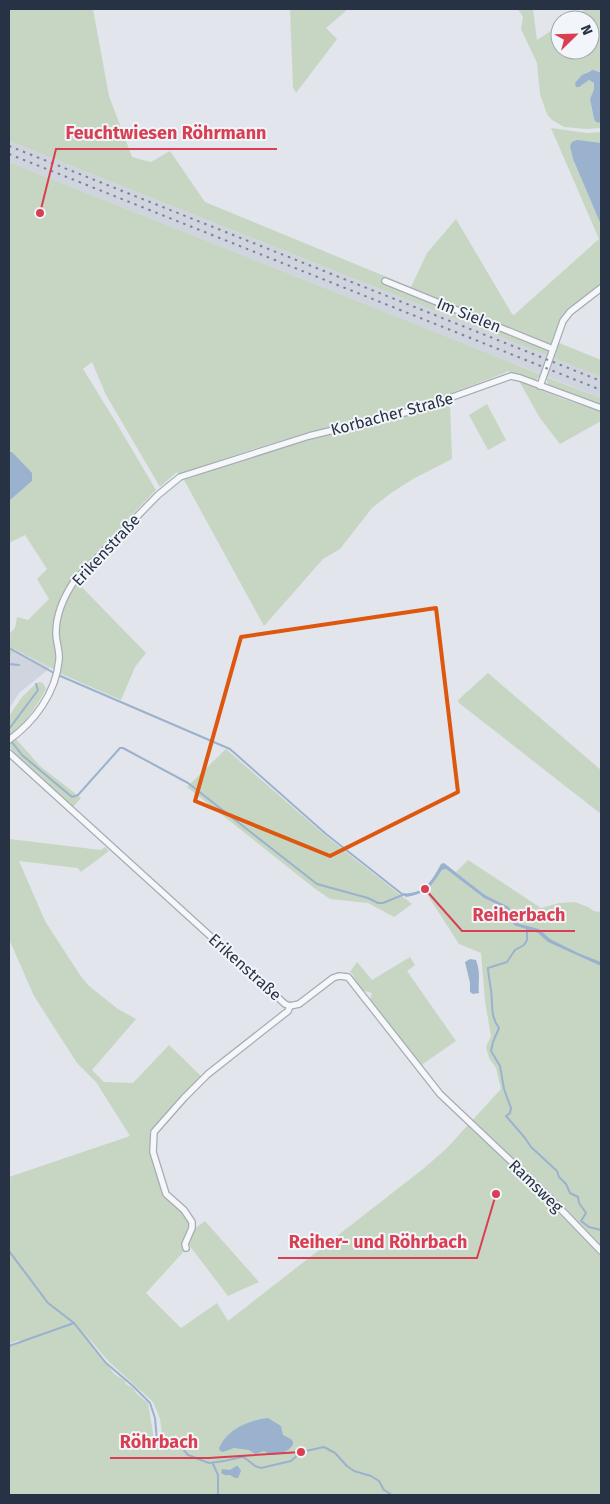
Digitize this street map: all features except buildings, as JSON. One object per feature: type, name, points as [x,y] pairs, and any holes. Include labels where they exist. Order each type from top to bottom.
[{"type":"street","name":"Im Sielen","points":[[385,280],[553,348]]},
{"type":"street","points":[[540,386],[565,318],[601,288]]},
{"type":"street","name":"Korbacher Straße","points":[[180,477],[309,436],[423,408],[511,376],[601,408]]},
{"type":"street","name":"Erikenstraße","points":[[12,738],[31,720],[50,694],[59,660],[56,635],[59,612],[66,594],[75,580],[158,495],[180,477]]},
{"type":"street","name":"Erikenstraße","points":[[9,753],[285,1004],[290,1006],[299,1004],[333,978],[343,975],[348,977],[424,1075],[470,1124]]},
{"type":"street","points":[[186,1248],[185,1244],[192,1228],[192,1222],[184,1210],[166,1194],[153,1152],[154,1132],[208,1074],[288,1011],[290,1006]]},
{"type":"street","name":"Ramsweg","points":[[470,1124],[550,1198],[601,1251]]},
{"type":"highlighted area","points":[[436,608],[458,792],[330,856],[195,801],[241,637]]},
{"type":"shaded area","points":[[9,141],[601,377],[601,398],[9,162]]},
{"type":"shaded area","points":[[15,649],[50,668],[19,693],[9,709],[9,660]]},
{"type":"green space","points":[[9,9],[93,9],[109,96],[132,157],[151,162],[170,151],[205,202],[411,287],[427,253],[456,219],[514,315],[599,239],[551,128],[587,133],[601,132],[601,143],[596,143],[573,159],[601,225],[601,285],[572,307],[560,320],[552,340],[601,360],[601,377],[9,141]]},
{"type":"green space","points":[[290,9],[348,9],[326,28],[337,39],[296,93],[293,87]]},
{"type":"green space","points":[[518,9],[533,9],[537,40],[550,32],[550,60],[600,60],[600,10],[584,10],[601,9],[601,71],[585,73],[581,86],[590,80],[594,83],[590,99],[594,119],[596,122],[601,123],[601,128],[564,127],[552,120],[547,114],[540,94],[537,63],[521,29],[523,17]]},
{"type":"green space","points":[[9,162],[542,375],[536,380],[530,380],[508,371],[417,406],[307,433],[179,474],[177,472],[160,487],[106,395],[92,362],[83,369],[156,490],[72,577],[146,653],[135,667],[121,700],[59,673],[55,645],[55,670],[15,649],[9,660],[9,634],[15,628],[17,617],[28,620],[49,599],[37,579],[47,569],[25,535],[9,543],[9,501],[32,481],[12,452],[9,452]]},
{"type":"green space","points":[[546,377],[601,398],[601,404],[548,386]]},
{"type":"green space","points":[[519,381],[563,399],[601,411],[601,421],[560,444],[540,418]]},
{"type":"green space","points":[[450,402],[452,459],[413,479],[372,508],[340,549],[323,559],[264,626],[184,480],[293,444],[398,418]]},
{"type":"green space","points":[[487,404],[506,440],[488,450],[469,415]]},
{"type":"green space","points":[[488,673],[601,770],[601,814],[459,703],[458,700]]},
{"type":"green space","points":[[38,682],[43,683],[46,689],[26,721],[9,736],[9,716],[22,697]]},
{"type":"green space","points":[[16,739],[40,766],[81,798],[73,807],[20,759],[9,746]]},
{"type":"green space","points":[[226,749],[327,837],[412,904],[394,917],[368,903],[330,899],[187,787]]},
{"type":"green space","points":[[9,839],[101,850],[105,847],[109,851],[81,872],[78,868],[19,861],[45,921],[80,975],[89,986],[118,1009],[136,1019],[92,1070],[104,1082],[133,1083],[169,1045],[201,1076],[165,1114],[152,1131],[164,1195],[182,1210],[190,1222],[190,1228],[185,1250],[146,1293],[181,1328],[217,1303],[228,1321],[423,1169],[446,1149],[501,1089],[496,1068],[489,1058],[486,1047],[491,1036],[485,1001],[481,953],[459,944],[425,891],[442,870],[446,869],[484,898],[507,909],[514,925],[516,923],[509,907],[485,895],[456,872],[468,860],[541,908],[559,903],[575,902],[594,911],[601,912],[601,1495],[9,1495],[9,1346],[20,1342],[19,1340],[9,1344],[9,1177],[130,1136],[96,1082],[77,1063],[34,996],[9,939]],"holes":[[[83,1331],[108,1361],[153,1402],[160,1419],[163,1441],[176,1435],[177,1438],[166,1444],[153,1442],[148,1403],[133,1388],[126,1384],[124,1380],[114,1374]]]},
{"type":"green space","points":[[410,957],[415,965],[407,971],[456,1041],[420,1066],[370,1001],[372,993],[363,992],[350,972],[357,962],[372,980]]},
{"type":"green space","points":[[205,1221],[259,1282],[228,1296],[189,1245],[192,1231]]},
{"type":"water","points":[[593,70],[601,71],[601,123],[596,122],[594,119],[590,99],[594,83],[589,80],[576,87],[575,83],[582,75]]},
{"type":"water","points":[[577,140],[601,143],[601,225],[573,159],[570,146],[572,142]]},
{"type":"water","points":[[9,452],[12,452],[32,473],[32,481],[9,501]]},
{"type":"water","points":[[444,863],[485,895],[509,907],[516,923],[539,929],[550,939],[601,962],[601,966],[548,942],[538,933],[514,925],[507,909],[484,898],[446,869],[442,870],[424,891],[406,897],[402,894],[422,889],[432,879],[441,864]]},
{"type":"water","points":[[470,959],[476,960],[478,965],[479,993],[473,994],[470,992],[465,962]]},
{"type":"water","points":[[268,1418],[281,1426],[283,1435],[293,1442],[293,1445],[288,1450],[280,1454],[271,1455],[264,1451],[255,1454],[249,1450],[234,1448],[223,1452],[220,1451],[219,1448],[223,1441],[233,1431],[246,1423]]},
{"type":"water","points":[[236,1466],[241,1471],[238,1478],[221,1473],[222,1469],[230,1470]]},
{"type":"waterway","points":[[9,648],[54,673]]},
{"type":"waterway","points":[[9,664],[19,665]]},
{"type":"waterway","points":[[58,675],[230,749],[326,834],[402,894]]},
{"type":"waterway","points":[[9,729],[38,690],[36,684]]},
{"type":"waterway","points":[[11,741],[22,755],[72,797],[78,795],[120,748],[123,748],[188,783],[317,884],[368,898],[378,903],[383,903],[405,894]]},
{"type":"waterway","points":[[527,927],[527,940],[524,945],[515,950],[507,962],[488,968],[493,1015],[499,1028],[491,1051],[500,1066],[504,1089],[511,1108],[510,1113],[506,1116],[531,1147],[557,1171],[570,1193],[578,1197],[579,1203],[586,1213],[581,1221],[589,1227],[601,1230]]},
{"type":"waterway","points":[[9,1251],[48,1303],[74,1323],[106,1363],[150,1403],[155,1418],[157,1441],[163,1443],[178,1440],[181,1444]]},
{"type":"waterway","points":[[9,1346],[74,1323]]},
{"type":"waterway","points":[[182,1448],[188,1455],[209,1463],[242,1457],[261,1468],[291,1461],[301,1452],[324,1447],[335,1453],[354,1471],[371,1476],[379,1481],[384,1490],[392,1495]]},
{"type":"waterway","points":[[213,1464],[218,1475],[218,1495]]},
{"type":"railway","points":[[9,146],[601,381]]},
{"type":"railway","points":[[9,154],[601,390]]},
{"type":"place","name":"Feuchtwiesen Röhrmann","points":[[40,213]]},
{"type":"place","name":"Reiherbach","points":[[425,889]]},
{"type":"place","name":"Reiher- und Röhrbach","points":[[496,1194]]},
{"type":"place","name":"Röhrbach","points":[[301,1452]]}]
